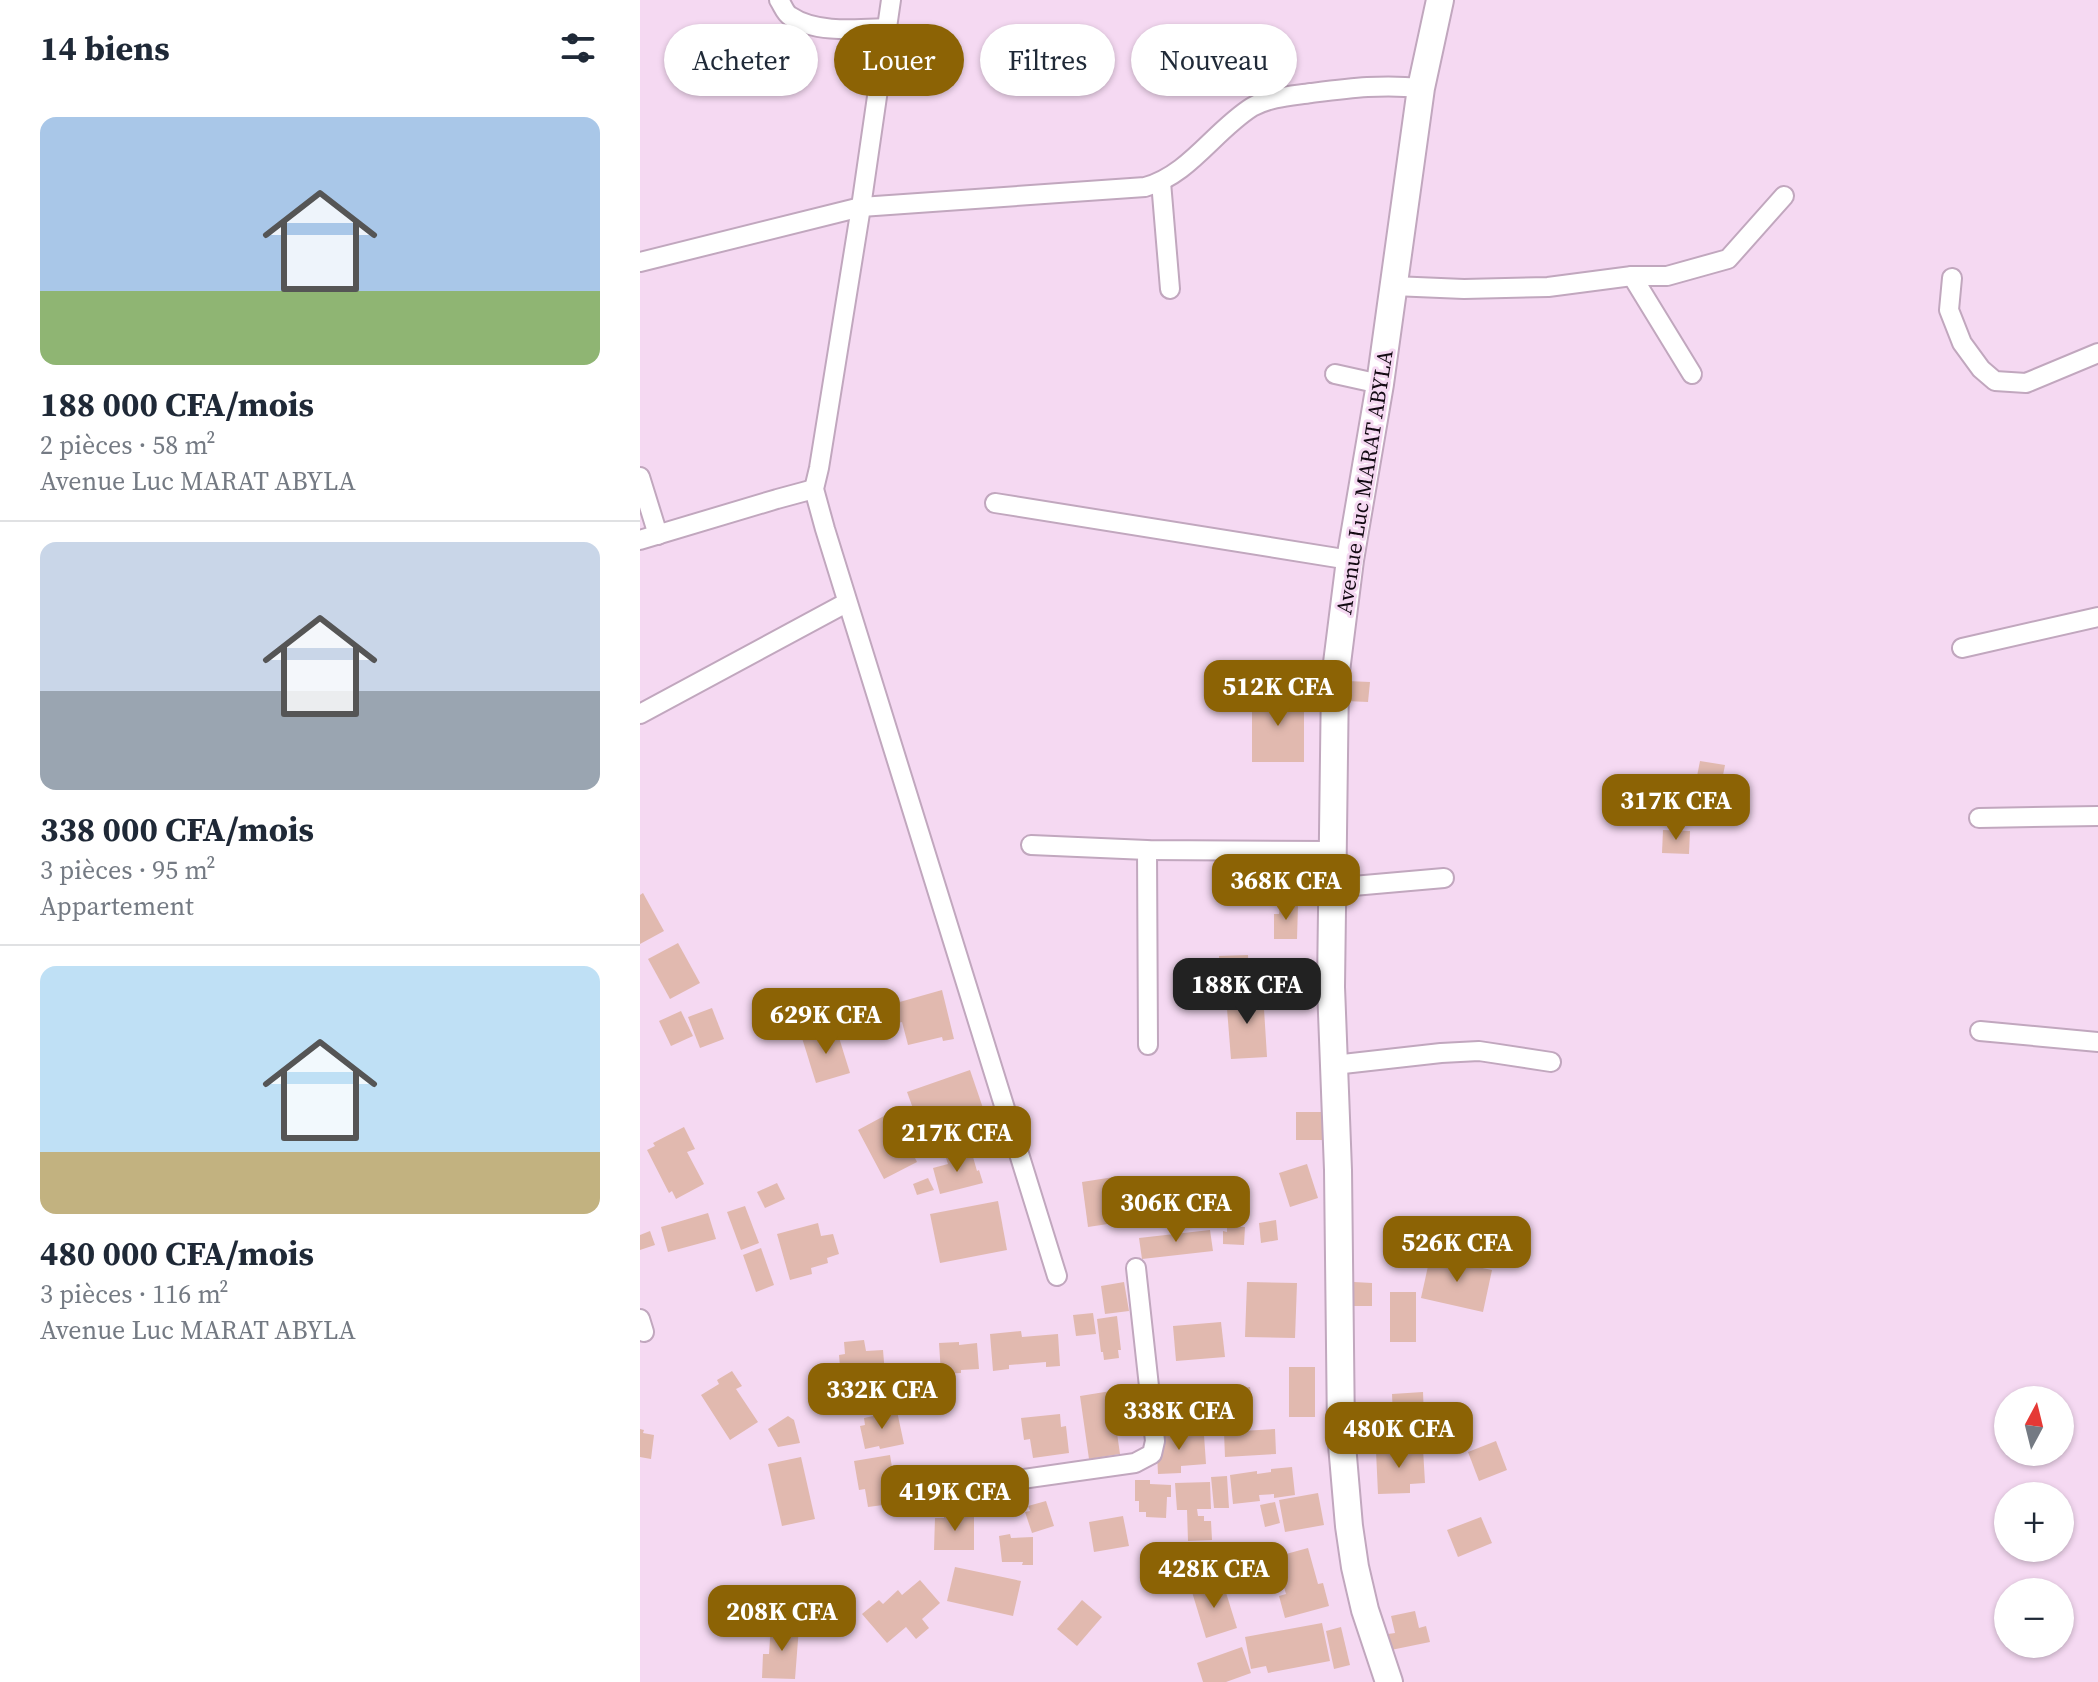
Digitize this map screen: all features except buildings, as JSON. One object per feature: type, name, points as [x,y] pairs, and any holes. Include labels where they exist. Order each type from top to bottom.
[{"type":"street","points":[[779,0],[788,15],[804,23],[834,29]]},
{"type":"street","points":[[888,24],[891,0]]},
{"type":"street","name":"Avenue Luc MARAT ABYLA","points":[[1389,1682],[1365,1610],[1355,1567],[1341,1433],[1331,987],[1335,679],[1421,88],[1440,0]]},
{"type":"street","points":[[640,262],[861,207],[1145,187],[1161,182],[1178,170],[1251,108],[1269,99],[1367,85],[1421,88]]},
{"type":"street","points":[[878,96],[814,489],[846,603],[1057,1276]]},
{"type":"street","points":[[1161,182],[1170,289]]},
{"type":"street","points":[[1393,286],[1464,289],[1548,287],[1632,276],[1667,276],[1728,259],[1784,196]]},
{"type":"street","points":[[1632,276],[1692,374]]},
{"type":"street","points":[[1952,278],[1949,310],[1962,343],[1981,369],[1995,381],[2026,383],[2098,353]]},
{"type":"street","points":[[1335,374],[1380,384]]},
{"type":"street","points":[[640,477],[649,537],[814,489]]},
{"type":"street","points":[[995,503],[1350,560]]},
{"type":"street","points":[[640,714],[846,603]]},
{"type":"street","points":[[1962,648],[2098,617]]},
{"type":"street","points":[[1979,818],[2098,816]]},
{"type":"street","points":[[1031,845],[1147,850],[1332,851]]},
{"type":"street","points":[[1147,850],[1148,1045]]},
{"type":"street","points":[[1332,885],[1444,878]]},
{"type":"street","points":[[1980,1031],[2098,1042]]},
{"type":"street","points":[[1334,1065],[1479,1051],[1551,1062]]},
{"type":"street","points":[[1009,1481],[1135,1463],[1152,1454],[1155,1441],[1136,1268]]}]
